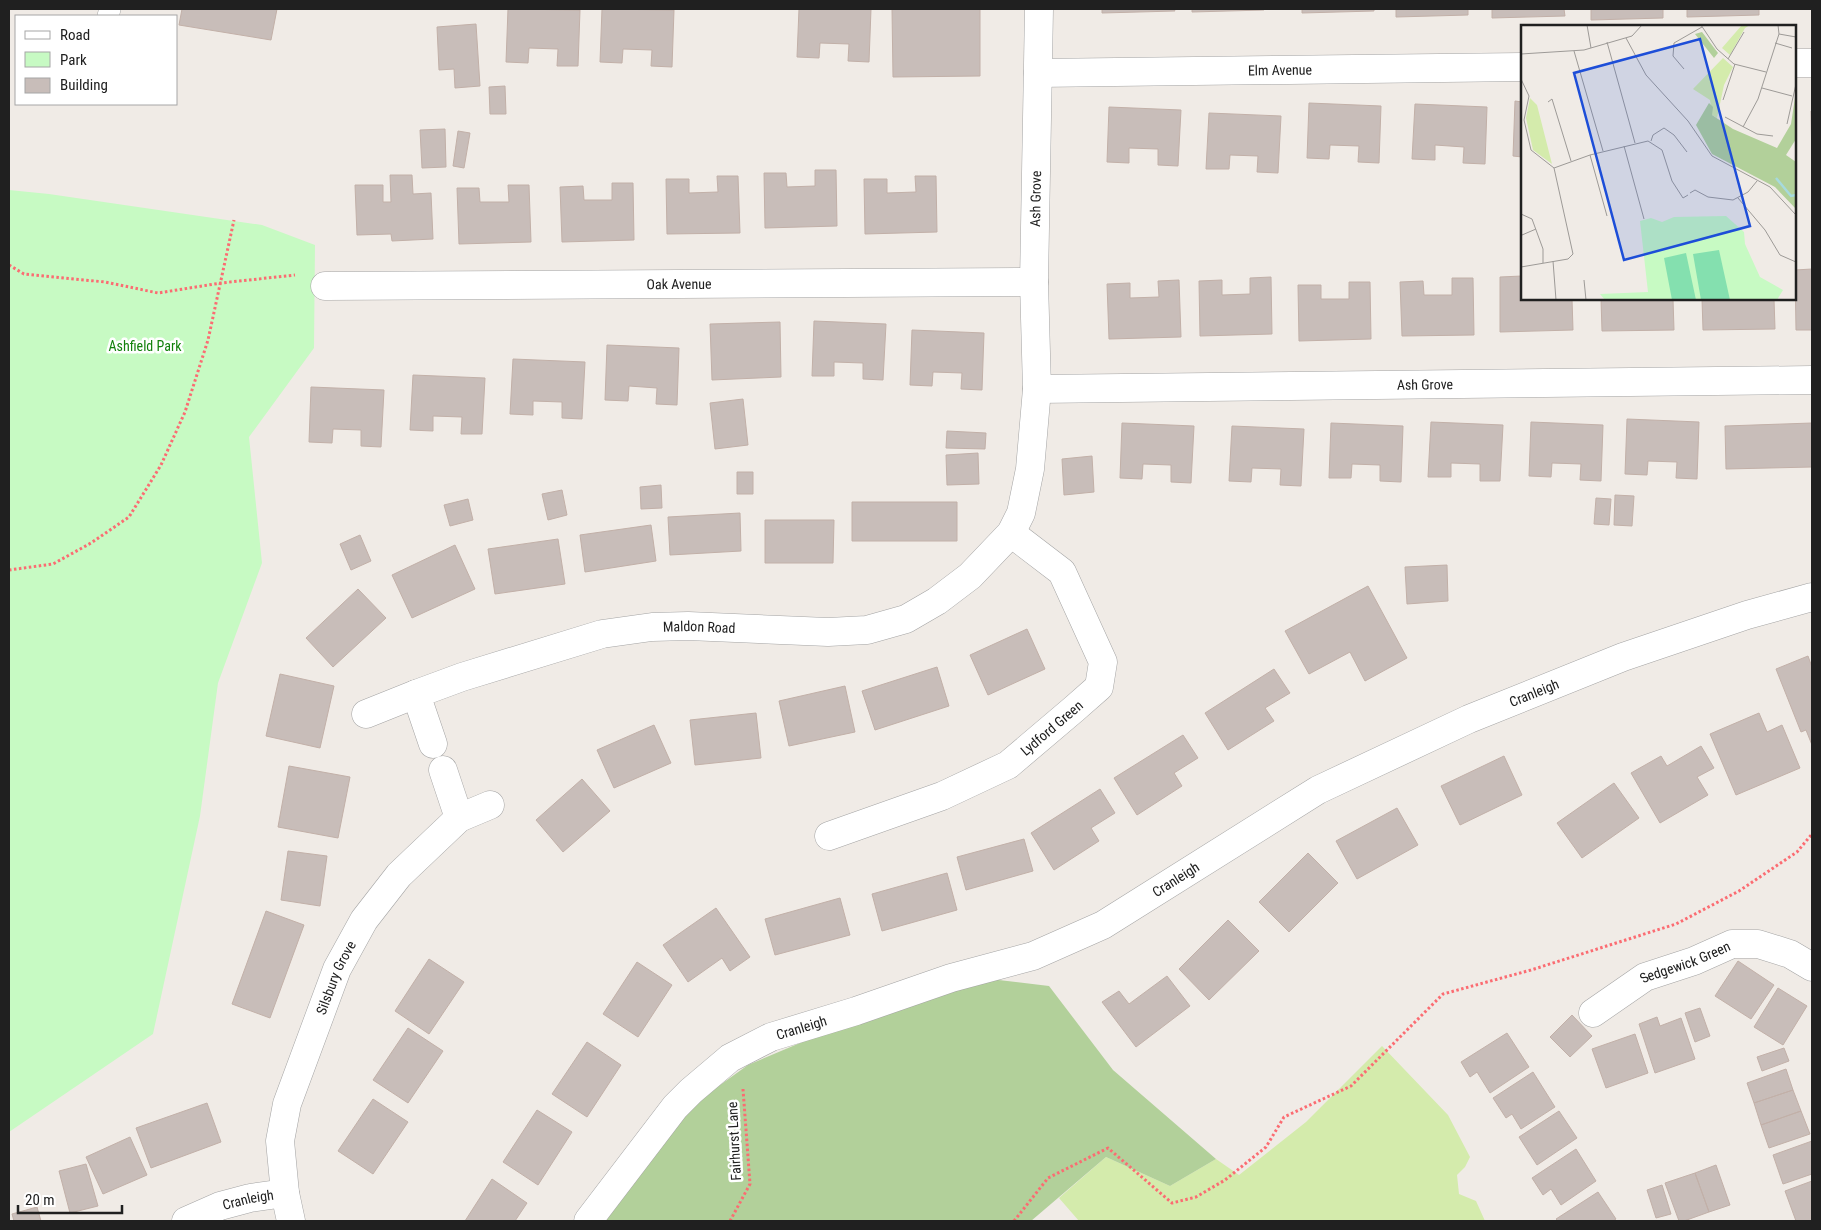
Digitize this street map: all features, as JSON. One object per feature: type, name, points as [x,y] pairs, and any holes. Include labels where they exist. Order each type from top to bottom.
[{"type":"street","name":"Ash Grove","points":[[1011,533],[1021,513],[1030,469],[1037,389],[1034,282],[1039,9]]},
{"type":"street","points":[[1796,63],[1812,63]]},
{"type":"street","name":"Elm Avenue","points":[[1038,73],[1521,66]]},
{"type":"street","name":"Oak Avenue","points":[[325,286],[1034,282]]},
{"type":"street","name":"Ash Grove","points":[[1037,389],[1812,380]]},
{"type":"street","name":"Maldon Road","points":[[366,714],[462,677],[602,634],[652,627],[688,626],[828,632],[867,630],[906,619],[938,601],[970,576],[1011,533]]},
{"type":"street","name":"Lydford Green","points":[[828,836],[942,796],[1008,765],[1099,686],[1103,662],[1062,572],[1011,533]]},
{"type":"street","name":"Cranleigh","points":[[588,1221],[675,1107],[730,1058],[771,1037],[856,1011],[950,978],[1033,956],[1103,925],[1318,790],[1469,719],[1623,657],[1747,615],[1812,597]]},
{"type":"street","points":[[416,694],[433,744]]},
{"type":"street","points":[[443,770],[459,818],[490,805]]},
{"type":"street","name":"Silsbury Grove","points":[[291,1221],[285,1193],[280,1141],[287,1104],[337,970],[364,920],[399,876],[459,818]]},
{"type":"street","name":"Sedgewick Green","points":[[1593,1012],[1645,977],[1694,961],[1732,944],[1758,944],[1790,954],[1812,967]]},
{"type":"street","name":"Cranleigh","points":[[186,1221],[220,1206],[250,1198],[285,1193]]},
{"type":"path","points":[[9,570],[53,564],[90,543],[129,517],[161,465],[185,412],[208,340],[234,220]]},
{"type":"path","points":[[9,265],[24,274],[105,282],[158,292],[302,274],[325,286]]},
{"type":"path","points":[[1014,1221],[1048,1178],[1108,1148],[1172,1203],[1196,1197],[1225,1180],[1266,1147],[1284,1117],[1352,1086],[1443,994],[1531,970],[1676,924],[1739,891],[1797,852],[1812,834]]},
{"type":"path","name":"Fairhurst Lane","points":[[730,1058],[743,1090],[750,1184],[730,1221]]},
{"type":"green space","name":"Ashfield Park","points":[[9,190],[49,194],[262,225],[315,245],[314,348],[249,437],[262,563],[218,683],[200,816],[153,1034],[9,1132]]},
{"type":"green space","points":[[990,979],[1049,986],[1113,1070],[1216,1159],[1170,1186],[1106,1157],[1031,1221],[605,1221],[695,1103],[748,1065],[869,1014]]},
{"type":"green space","points":[[1382,1046],[1448,1115],[1470,1157],[1465,1167],[1457,1175],[1459,1194],[1476,1201],[1485,1221],[1079,1221],[1059,1198],[1106,1157],[1170,1186],[1216,1159],[1239,1175],[1306,1122]]},
{"type":"building","points":[[182,9],[277,9],[271,40],[179,25]]},
{"type":"building","points":[[508,9],[580,10],[578,66],[557,66],[558,49],[529,48],[528,63],[506,62]]},
{"type":"building","points":[[602,9],[674,10],[672,67],[651,66],[652,50],[623,49],[622,63],[600,62]]},
{"type":"building","points":[[799,9],[871,9],[869,62],[848,61],[849,44],[820,43],[819,58],[797,57]]},
{"type":"building","points":[[892,9],[980,9],[980,76],[893,77]]},
{"type":"building","points":[[1102,9],[1174,9],[1175,11],[1102,13]]},
{"type":"building","points":[[1192,9],[1264,9],[1264,10],[1192,12]]},
{"type":"building","points":[[1302,9],[1374,9],[1374,11],[1302,13]]},
{"type":"building","points":[[1396,9],[1468,9],[1468,15],[1396,17]]},
{"type":"building","points":[[1492,9],[1564,9],[1565,16],[1492,18]]},
{"type":"building","points":[[1591,9],[1663,9],[1663,18],[1591,20]]},
{"type":"building","points":[[1687,9],[1759,9],[1759,15],[1687,17]]},
{"type":"building","points":[[476,24],[480,86],[455,88],[454,69],[439,70],[437,27]]},
{"type":"building","points":[[505,86],[506,114],[490,114],[489,87]]},
{"type":"building","points":[[1515,101],[1521,102],[1521,157],[1513,156]]},
{"type":"building","points":[[1309,103],[1381,106],[1379,163],[1358,162],[1359,146],[1330,145],[1329,159],[1307,158]]},
{"type":"building","points":[[1415,104],[1487,107],[1485,164],[1463,163],[1464,147],[1435,145],[1435,160],[1412,159]]},
{"type":"building","points":[[1109,107],[1181,110],[1178,166],[1158,165],[1158,149],[1129,148],[1129,163],[1107,162]]},
{"type":"building","points":[[1811,111],[1812,111],[1812,169]]},
{"type":"building","points":[[1209,113],[1281,116],[1278,173],[1257,172],[1258,156],[1230,155],[1229,169],[1206,169]]},
{"type":"building","points":[[445,129],[446,167],[422,168],[420,130]]},
{"type":"building","points":[[458,131],[470,133],[464,168],[453,166]]},
{"type":"building","points":[[815,170],[836,170],[837,226],[765,228],[764,173],[786,173],[787,187],[815,186]]},
{"type":"building","points":[[390,175],[412,175],[413,194],[431,193],[433,239],[392,241],[391,234],[357,235],[355,185],[383,185],[383,202],[391,202]]},
{"type":"building","points":[[717,176],[738,176],[740,233],[667,234],[666,179],[689,179],[689,193],[718,192]]},
{"type":"building","points":[[915,176],[936,176],[937,232],[865,234],[864,179],[887,179],[887,193],[916,192]]},
{"type":"building","points":[[612,183],[633,183],[634,240],[562,242],[560,187],[583,186],[584,200],[612,200]]},
{"type":"building","points":[[508,185],[529,185],[531,242],[459,244],[457,188],[479,188],[480,202],[509,202]]},
{"type":"building","points":[[1812,269],[1812,330],[1796,330],[1796,270]]},
{"type":"building","points":[[1521,276],[1521,300],[1572,300],[1573,330],[1500,332],[1500,277]]},
{"type":"building","points":[[1271,277],[1272,334],[1200,336],[1199,281],[1222,280],[1222,295],[1250,294],[1250,278]]},
{"type":"building","points":[[1452,278],[1473,278],[1474,335],[1402,336],[1400,282],[1423,281],[1424,295],[1452,295]]},
{"type":"building","points":[[1179,280],[1181,337],[1109,339],[1107,284],[1130,283],[1130,298],[1159,297],[1158,281]]},
{"type":"building","points":[[1349,282],[1370,282],[1371,339],[1299,341],[1298,285],[1321,285],[1321,299],[1349,299]]},
{"type":"building","points":[[1601,300],[1673,300],[1674,330],[1602,331]]},
{"type":"building","points":[[1702,300],[1774,300],[1775,329],[1703,330]]},
{"type":"building","points":[[814,321],[886,324],[883,380],[863,379],[863,363],[834,362],[834,376],[812,376]]},
{"type":"building","points":[[780,322],[781,377],[712,380],[710,324]]},
{"type":"building","points":[[912,330],[984,333],[982,390],[961,389],[962,373],[933,372],[932,386],[910,385]]},
{"type":"building","points":[[607,345],[679,348],[677,405],[656,404],[657,388],[629,386],[628,401],[605,400]]},
{"type":"building","points":[[513,359],[585,362],[582,419],[562,418],[562,402],[533,401],[533,415],[510,414]]},
{"type":"building","points":[[413,375],[485,378],[482,434],[461,434],[462,417],[433,416],[433,431],[410,430]]},
{"type":"building","points":[[311,387],[384,390],[381,447],[361,446],[361,430],[333,429],[332,443],[309,442]]},
{"type":"building","points":[[743,399],[748,445],[715,449],[710,403]]},
{"type":"building","points":[[1627,419],[1699,422],[1697,479],[1676,478],[1677,462],[1648,461],[1647,475],[1625,474]]},
{"type":"building","points":[[1431,422],[1503,425],[1500,481],[1480,481],[1480,464],[1451,463],[1451,477],[1428,477]]},
{"type":"building","points":[[1531,422],[1603,425],[1601,481],[1580,480],[1581,464],[1552,463],[1551,477],[1529,476]]},
{"type":"building","points":[[1122,423],[1194,426],[1191,483],[1171,482],[1171,465],[1143,464],[1142,479],[1120,478]]},
{"type":"building","points":[[1331,423],[1403,426],[1401,482],[1380,481],[1380,465],[1352,464],[1351,478],[1329,478]]},
{"type":"building","points":[[1812,423],[1812,467],[1726,469],[1725,426]]},
{"type":"building","points":[[1232,426],[1304,429],[1301,486],[1280,485],[1281,469],[1252,468],[1251,482],[1229,481]]},
{"type":"building","points":[[947,431],[986,433],[985,449],[946,448]]},
{"type":"building","points":[[978,453],[979,484],[947,485],[946,455]]},
{"type":"building","points":[[1092,456],[1094,492],[1064,495],[1062,459]]},
{"type":"building","points":[[737,472],[753,472],[753,494],[737,494]]},
{"type":"building","points":[[661,485],[662,508],[641,509],[640,487]]},
{"type":"building","points":[[562,490],[567,515],[548,520],[542,494]]},
{"type":"building","points":[[1615,495],[1634,496],[1632,526],[1614,525]]},
{"type":"building","points":[[1596,498],[1611,499],[1609,525],[1594,524]]},
{"type":"building","points":[[468,499],[473,520],[450,526],[444,505]]},
{"type":"building","points":[[852,502],[957,502],[957,541],[852,541]]},
{"type":"building","points":[[740,513],[741,551],[670,555],[668,517]]},
{"type":"building","points":[[765,520],[834,520],[833,563],[765,563]]},
{"type":"building","points":[[651,525],[656,561],[585,572],[580,535]]},
{"type":"building","points":[[360,535],[371,561],[351,570],[340,544]]},
{"type":"building","points":[[558,539],[565,584],[495,594],[488,549]]},
{"type":"building","points":[[455,545],[475,589],[412,618],[392,575]]},
{"type":"building","points":[[1447,565],[1448,601],[1407,604],[1405,567]]},
{"type":"building","points":[[1368,586],[1407,658],[1365,681],[1350,652],[1309,674],[1285,631]]},
{"type":"building","points":[[358,589],[386,618],[333,667],[306,638]]},
{"type":"building","points":[[1027,629],[1045,669],[988,695],[970,655]]},
{"type":"building","points":[[1808,656],[1812,667],[1812,745],[1806,730],[1801,732],[1776,669]]},
{"type":"building","points":[[937,667],[949,706],[875,730],[862,691]]},
{"type":"building","points":[[1274,669],[1290,693],[1265,708],[1274,721],[1228,750],[1205,713]]},
{"type":"building","points":[[280,674],[334,686],[320,748],[266,736]]},
{"type":"building","points":[[845,686],[855,732],[789,746],[779,701]]},
{"type":"building","points":[[756,713],[761,758],[695,765],[690,720]]},
{"type":"building","points":[[1759,713],[1767,732],[1782,725],[1800,768],[1736,795],[1710,734]]},
{"type":"building","points":[[654,725],[671,763],[614,788],[597,750]]},
{"type":"building","points":[[1183,735],[1198,758],[1174,773],[1182,786],[1137,815],[1114,778]]},
{"type":"building","points":[[1701,746],[1714,768],[1697,777],[1708,795],[1660,823],[1631,773],[1661,756],[1667,766]]},
{"type":"building","points":[[1504,756],[1522,795],[1460,825],[1441,786]]},
{"type":"building","points":[[289,766],[350,777],[338,838],[278,827]]},
{"type":"building","points":[[582,779],[610,811],[563,852],[536,820]]},
{"type":"building","points":[[1614,783],[1639,818],[1582,858],[1557,823]]},
{"type":"building","points":[[1100,789],[1115,813],[1091,828],[1099,841],[1054,870],[1031,833]]},
{"type":"building","points":[[1397,808],[1418,845],[1357,879],[1336,841]]},
{"type":"building","points":[[1024,839],[1033,871],[966,890],[957,857]]},
{"type":"building","points":[[288,851],[327,856],[320,906],[281,900]]},
{"type":"building","points":[[1308,853],[1338,883],[1289,932],[1259,902]]},
{"type":"building","points":[[947,873],[957,910],[882,931],[872,894]]},
{"type":"building","points":[[840,898],[850,935],[775,955],[765,919]]},
{"type":"building","points":[[716,908],[750,957],[730,971],[722,958],[688,982],[663,945]]},
{"type":"building","points":[[266,911],[304,925],[270,1018],[232,1004]]},
{"type":"building","points":[[1228,920],[1259,951],[1209,1000],[1179,969]]},
{"type":"building","points":[[429,959],[464,982],[429,1034],[395,1011]]},
{"type":"building","points":[[1738,961],[1774,985],[1751,1019],[1715,996]]},
{"type":"building","points":[[637,962],[672,985],[638,1037],[603,1014]]},
{"type":"building","points":[[1167,976],[1190,1006],[1136,1047],[1102,1002],[1119,991],[1129,1004]]},
{"type":"building","points":[[1778,988],[1807,1006],[1783,1045],[1754,1027]]},
{"type":"building","points":[[1700,1008],[1710,1036],[1695,1042],[1685,1013]]},
{"type":"building","points":[[1572,1015],[1592,1036],[1570,1057],[1550,1037]]},
{"type":"building","points":[[1657,1017],[1660,1026],[1681,1018],[1695,1059],[1655,1073],[1639,1024]]},
{"type":"building","points":[[408,1028],[443,1051],[408,1103],[373,1080]]},
{"type":"building","points":[[1507,1033],[1529,1067],[1490,1093],[1477,1072],[1470,1077],[1461,1062]]},
{"type":"building","points":[[1635,1034],[1648,1073],[1606,1088],[1592,1049]]},
{"type":"building","points":[[587,1042],[621,1065],[587,1117],[552,1094]]},
{"type":"building","points":[[1784,1048],[1789,1061],[1762,1071],[1757,1057]]},
{"type":"building","points":[[1786,1069],[1793,1090],[1754,1103],[1747,1083]]},
{"type":"building","points":[[1533,1072],[1555,1107],[1521,1129],[1512,1114],[1506,1118],[1493,1098]]},
{"type":"building","points":[[1793,1090],[1801,1111],[1761,1125],[1754,1103]]},
{"type":"building","points":[[373,1099],[408,1122],[373,1174],[338,1151]]},
{"type":"building","points":[[207,1103],[221,1142],[151,1168],[136,1128]]},
{"type":"building","points":[[537,1110],[572,1132],[538,1185],[503,1162]]},
{"type":"building","points":[[1559,1111],[1577,1138],[1537,1165],[1519,1137]]},
{"type":"building","points":[[1801,1111],[1810,1134],[1769,1148],[1761,1125]]},
{"type":"building","points":[[130,1137],[147,1175],[103,1194],[86,1157]]},
{"type":"building","points":[[1812,1141],[1812,1174],[1783,1184],[1773,1155]]},
{"type":"building","points":[[1576,1149],[1596,1181],[1561,1205],[1551,1189],[1543,1195],[1532,1178]]},
{"type":"building","points":[[86,1164],[98,1206],[70,1213],[59,1171]]},
{"type":"building","points":[[1716,1165],[1730,1205],[1709,1212],[1695,1173]]},
{"type":"building","points":[[1695,1173],[1709,1212],[1679,1221],[1665,1183]]},
{"type":"building","points":[[492,1179],[527,1203],[515,1221],[465,1221]]},
{"type":"building","points":[[1812,1181],[1812,1221],[1796,1221],[1785,1191]]},
{"type":"building","points":[[1662,1185],[1671,1214],[1656,1218],[1647,1190]]},
{"type":"building","points":[[1598,1192],[1616,1219],[1613,1221],[1558,1221],[1556,1219]]},
{"type":"building","points":[[37,1207],[41,1221],[14,1221],[12,1214]]}]
